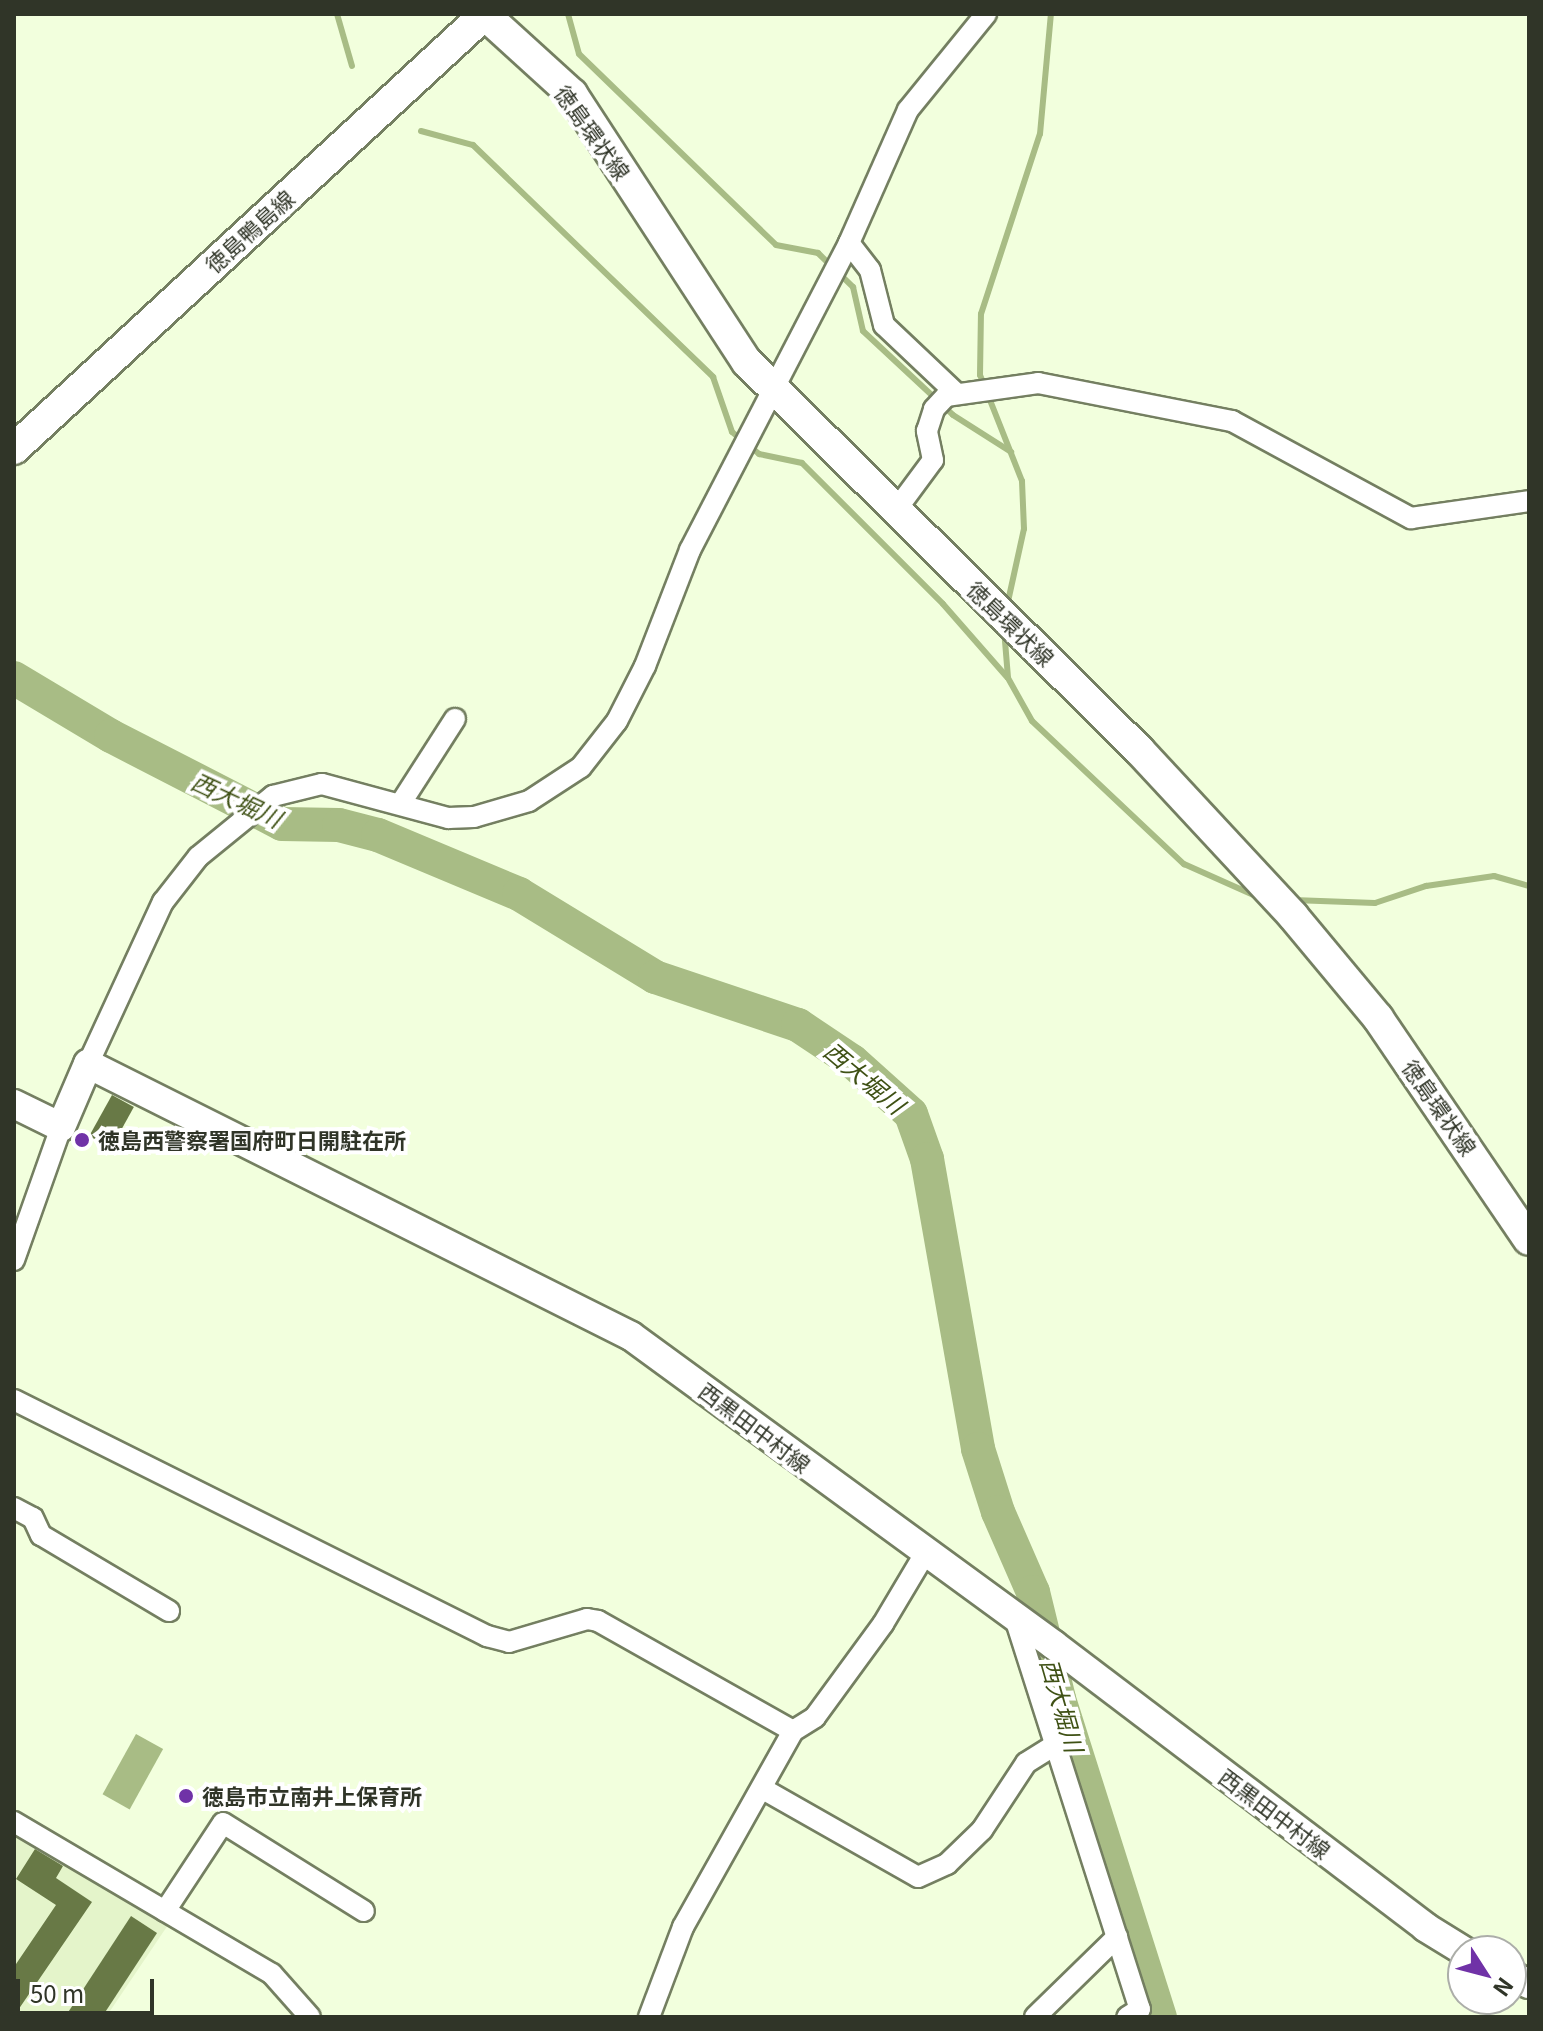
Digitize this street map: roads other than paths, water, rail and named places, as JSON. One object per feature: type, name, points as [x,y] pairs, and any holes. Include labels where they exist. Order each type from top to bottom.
[{"type":"main road","name":"徳島環状線","points":[[485,14],[572,94],[731,339],[774,389],[1040,651],[1293,916],[1378,1018],[1529,1240]]},
{"type":"main road","name":"徳島鴨島線","points":[[14,449],[485,14]]},
{"type":"main road","points":[[14,1104],[61,1127],[88,1064]]},
{"type":"main road","name":"西黒田中村線","points":[[88,1064],[631,1336],[1033,1629],[1425,1927],[1447,1941]]},
{"type":"street","points":[[88,1064],[163,902],[198,857],[261,804],[295,786],[322,784],[448,818],[474,817],[529,801],[581,767],[617,721],[645,666],[690,550],[849,243],[908,110],[986,14]]},
{"type":"street","points":[[849,243],[870,270],[884,325],[950,398]]},
{"type":"street","points":[[896,510],[933,460],[927,431],[950,398],[1038,383],[1232,421],[1411,518],[1529,502]]},
{"type":"street","points":[[401,803],[455,719]]},
{"type":"street","points":[[14,1260],[61,1127]]},
{"type":"street","points":[[14,1400],[487,1636],[509,1642],[587,1619],[598,1621],[793,1731]]},
{"type":"street","points":[[14,1508],[33,1518],[41,1535],[169,1611]]},
{"type":"street","points":[[649,2017],[683,1927],[793,1731],[815,1717],[883,1624],[926,1552]]},
{"type":"street","points":[[1033,1629],[1055,1745],[1140,2009],[1127,2017]]},
{"type":"street","points":[[763,1789],[918,1877],[947,1864],[982,1830],[1026,1763],[1055,1745]]},
{"type":"street","points":[[14,1822],[272,1974],[301,2013]]},
{"type":"street","points":[[165,1911],[223,1823],[364,1911]]},
{"type":"street","points":[[1035,2017],[1117,1937]]},
{"type":"waterway","points":[[337,14],[352,66]]},
{"type":"waterway","points":[[568,14],[579,54],[776,245],[818,253],[853,287],[863,331],[953,415],[1011,452]]},
{"type":"waterway","points":[[1007,606],[1024,529],[1022,481],[980,375],[981,314],[1040,134],[1051,14]]},
{"type":"waterway","points":[[421,131],[473,145],[713,377],[732,432],[759,454],[802,463],[943,604],[1007,677]]},
{"type":"waterway","points":[[1004,629],[1008,678],[1032,721],[1184,864],[1258,897]]},
{"type":"waterway","name":"西大堀川","points":[[14,678],[111,736],[282,824],[339,825],[378,835],[519,894],[655,977],[798,1025],[852,1061],[911,1114],[927,1159],[978,1449],[998,1512],[1033,1592],[1059,1699],[1160,2017]]},
{"type":"waterway","points":[[1293,900],[1375,903],[1426,886],[1494,876],[1529,886]]},
{"type":"place","name":"徳島西警察署国府町日開駐在所","points":[[82,1140]]},
{"type":"place","name":"徳島市立南井上保育所","points":[[186,1796]]}]
